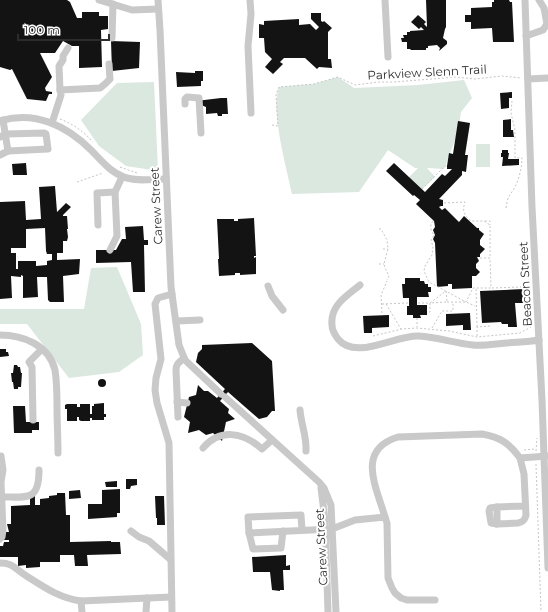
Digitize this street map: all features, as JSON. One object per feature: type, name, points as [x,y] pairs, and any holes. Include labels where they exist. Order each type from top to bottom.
[{"type":"street","points":[[99,0],[132,10],[158,9]]},
{"type":"street","name":"Carew Street","points":[[158,0],[172,294],[179,345],[184,358],[319,482],[323,495],[329,529],[336,612]]},
{"type":"street","points":[[250,0],[251,14],[248,46],[251,113]]},
{"type":"street","points":[[385,0],[388,57]]},
{"type":"street","name":"Beacon Street","points":[[525,0],[532,200],[546,456],[548,568]]},
{"type":"street","points":[[526,36],[543,30],[547,24],[544,8],[539,0]]},
{"type":"street","points":[[112,38],[113,4]]},
{"type":"street","points":[[53,120],[60,95],[59,66],[68,48]]},
{"type":"street","points":[[60,90],[100,88],[110,79],[109,64]]},
{"type":"street","points":[[528,79],[548,78]]},
{"type":"street","points":[[184,104],[187,97],[199,98],[201,133]]},
{"type":"street","points":[[8,151],[3,135],[2,120],[33,118],[53,120],[71,132],[114,167],[122,177],[133,180],[166,179]]},
{"type":"street","points":[[0,155],[8,151],[48,149],[48,136],[44,133],[3,135]]},
{"type":"street","points":[[110,250],[116,236],[115,192],[122,177]]},
{"type":"street","points":[[98,225],[97,193],[115,192]]},
{"type":"street","points":[[360,285],[341,300],[332,316],[332,326],[335,334],[342,343],[349,347],[357,349],[400,338],[418,336],[486,346],[539,340]]},
{"type":"street","points":[[268,286],[272,296],[283,310]]},
{"type":"street","points":[[172,294],[158,298],[155,304],[161,359],[156,378],[155,390],[157,403],[169,443],[172,542],[170,560],[172,612]]},
{"type":"street","points":[[176,322],[200,320]]},
{"type":"street","points":[[0,335],[21,337],[32,341],[42,349],[54,368],[57,381],[58,453]]},
{"type":"street","points":[[33,420],[32,367],[29,362],[42,349]]},
{"type":"street","points":[[178,417],[176,366],[184,358]]},
{"type":"street","points":[[177,402],[187,403]]},
{"type":"street","points":[[300,410],[306,442],[306,451]]},
{"type":"street","points":[[436,600],[407,600],[401,598],[395,593],[388,578],[387,523],[372,473],[372,463],[375,453],[380,446],[389,440],[398,437],[482,434],[495,436],[506,443],[520,458],[524,474],[525,506],[525,518],[521,522],[497,524],[497,507],[525,506]]},
{"type":"street","points":[[203,448],[209,441],[225,435],[242,436],[249,439],[262,449],[272,440]]},
{"type":"street","points":[[0,539],[2,537],[3,530],[1,482],[4,470],[3,456]]},
{"type":"street","points":[[520,458],[546,456]]},
{"type":"street","points":[[2,497],[25,497],[34,493],[37,490],[39,483],[38,470]]},
{"type":"street","points":[[283,531],[281,548],[253,549],[249,533],[248,516],[301,515],[302,530]]},
{"type":"street","points":[[249,533],[329,529],[355,520],[385,516]]},
{"type":"street","name":"Carew Street","points":[[328,612],[329,529]]},
{"type":"street","points":[[131,531],[149,541],[170,560]]},
{"type":"street","points":[[0,563],[8,563],[14,566],[29,577],[68,599],[81,601],[171,597]]},
{"type":"street","points":[[146,612],[147,598]]},
{"type":"street","points":[[81,601],[82,612]]},
{"type":"path","name":"Parkview Slenn Trail","points":[[272,125],[278,126],[276,94],[279,87],[314,84],[338,77],[355,85],[456,77],[475,79],[502,76],[528,79]]},
{"type":"path","points":[[506,208],[508,196],[515,186],[522,166],[522,158],[515,158],[515,130],[511,113],[512,100]]},
{"type":"path","points":[[53,120],[71,123],[95,144]]},
{"type":"path","points":[[422,189],[445,166],[447,166]]},
{"type":"path","points":[[77,182],[108,172],[114,167],[141,173]]},
{"type":"path","points":[[444,203],[465,202],[463,209],[465,216],[471,221],[490,221],[491,288]]},
{"type":"path","points":[[433,221],[431,223],[431,230],[434,235],[431,240],[433,247],[432,255],[425,266],[424,271],[429,282],[476,306]]},
{"type":"path","points":[[484,221],[490,225]]},
{"type":"path","points":[[379,229],[382,229],[387,240],[388,249],[384,264],[389,276],[381,295],[382,313]]},
{"type":"path","points":[[383,249],[388,249]]},
{"type":"path","points":[[478,258],[490,258]]},
{"type":"path","points":[[379,264],[384,264]]},
{"type":"path","points":[[466,302],[473,288],[520,287]]},
{"type":"path","points":[[476,288],[477,337]]},
{"type":"path","points":[[446,291],[446,302]]},
{"type":"path","points":[[430,303],[446,291]]},
{"type":"path","points":[[432,328],[442,311],[453,311],[453,302]]},
{"type":"path","points":[[418,303],[466,302]]},
{"type":"path","points":[[427,313],[430,312],[430,303]]},
{"type":"path","points":[[382,304],[408,304]]},
{"type":"path","points":[[386,304],[402,329]]},
{"type":"path","points":[[417,318],[417,328]]},
{"type":"path","points":[[477,327],[490,326],[490,324]]},
{"type":"path","points":[[472,336],[477,337],[520,333],[532,326]]},
{"type":"path","points":[[537,437],[535,443],[541,612]]},
{"type":"shaded area","points":[[338,77],[354,88],[418,85],[464,80],[472,98],[461,112],[458,132],[444,169],[427,168],[435,177],[422,189],[409,177],[418,168],[415,168],[388,150],[359,192],[292,194],[278,124],[277,97],[279,87],[314,84]]},
{"type":"shaded area","points":[[154,82],[158,171],[126,166],[99,146],[81,120],[117,83]]},
{"type":"shaded area","points":[[476,144],[490,144],[490,167],[476,167]]},
{"type":"shaded area","points":[[117,267],[141,324],[143,355],[119,372],[69,378],[27,324],[0,324],[0,309],[84,309],[91,268]]},
{"type":"building","points":[[0,0],[67,0],[70,2],[77,18],[82,18],[82,12],[99,12],[99,16],[108,16],[108,29],[101,30],[102,67],[79,68],[79,46],[72,46],[63,41],[55,53],[40,53],[52,77],[45,88],[46,91],[52,92],[52,94],[49,94],[46,101],[27,99],[12,69],[10,70],[0,67]]},
{"type":"building","points":[[426,0],[446,0],[446,27],[443,38],[447,41],[447,44],[439,51],[440,48],[437,45],[428,46],[426,50],[411,50],[407,49],[407,42],[402,42],[401,38],[404,38],[403,35],[407,35],[407,32],[424,30],[421,27],[419,29],[411,22],[418,15],[426,22],[424,24],[427,27]]},
{"type":"building","points":[[494,0],[509,0],[512,2],[514,42],[493,42],[492,28],[471,29],[471,22],[465,22],[465,15],[471,15],[471,8],[492,7],[492,2],[494,2]]},
{"type":"building","points":[[311,13],[321,13],[321,21],[324,21],[332,28],[328,32],[328,59],[331,59],[332,68],[319,67],[317,69],[305,58],[284,58],[280,62],[283,64],[273,74],[265,67],[272,59],[265,52],[264,38],[259,38],[259,24],[264,25],[264,21],[299,19],[299,25],[310,24],[316,30],[319,27],[311,19]]},
{"type":"building","points":[[111,41],[140,42],[139,68],[112,71]]},
{"type":"building","points":[[195,71],[203,71],[203,81],[201,81],[201,86],[177,87],[176,72],[195,73]]},
{"type":"building","points":[[512,92],[512,98],[509,98],[509,108],[501,109],[500,93]]},
{"type":"building","points":[[227,98],[228,114],[222,114],[222,116],[218,116],[217,113],[206,114],[206,107],[196,103],[196,101]]},
{"type":"building","points":[[511,119],[511,130],[513,130],[514,137],[503,137],[503,120]]},
{"type":"building","points":[[458,121],[470,123],[465,155],[468,155],[466,172],[462,171],[462,175],[439,199],[443,200],[443,206],[439,207],[442,210],[445,208],[459,222],[464,216],[477,228],[479,228],[479,230],[484,234],[480,240],[480,245],[485,249],[480,254],[480,257],[477,257],[479,261],[476,264],[476,268],[480,272],[476,276],[472,276],[472,288],[452,289],[452,284],[437,287],[435,243],[433,239],[435,235],[433,230],[435,227],[434,221],[416,204],[420,200],[414,195],[413,196],[386,171],[394,163],[425,192],[442,174],[445,176],[452,169],[447,169],[447,166],[449,153],[453,154]]},
{"type":"building","points":[[502,150],[508,150],[508,159],[519,159],[519,165],[502,166]]},
{"type":"building","points":[[26,163],[27,175],[13,175],[12,164]]},
{"type":"building","points":[[55,186],[57,212],[66,203],[71,207],[63,215],[67,216],[68,237],[67,241],[63,241],[63,253],[57,253],[57,260],[80,259],[79,274],[63,276],[64,302],[50,302],[48,300],[47,277],[37,277],[38,297],[23,298],[23,276],[21,275],[21,277],[11,276],[12,298],[0,299],[0,202],[25,201],[26,220],[41,219],[39,187]],"holes":[[[45,228],[47,254],[52,254],[52,260],[47,261],[47,265],[36,266],[36,261],[18,261],[18,269],[16,269],[16,253],[11,253],[11,248],[26,248],[26,229]]]},
{"type":"building","points":[[254,218],[256,256],[254,256],[254,258],[256,257],[256,274],[240,275],[240,273],[235,273],[235,275],[219,276],[217,219],[234,219],[234,221],[238,221],[238,219]]},
{"type":"building","points":[[143,226],[144,240],[148,240],[148,245],[144,245],[145,292],[133,292],[131,262],[96,263],[96,250],[116,250],[122,239],[126,239],[125,227]]},
{"type":"building","points":[[405,278],[420,278],[420,281],[424,281],[425,284],[428,284],[428,287],[431,287],[431,292],[428,292],[429,297],[417,297],[417,305],[427,305],[427,315],[420,315],[421,318],[413,318],[413,315],[407,315],[409,298],[403,298],[402,284],[405,284]]},
{"type":"building","points":[[524,289],[525,303],[515,303],[517,327],[508,327],[508,324],[502,324],[501,322],[482,323],[480,291]]},
{"type":"building","points":[[470,313],[471,330],[463,330],[463,325],[446,326],[446,314]]},
{"type":"building","points":[[389,315],[389,327],[372,328],[372,333],[364,333],[363,316]]},
{"type":"building","points":[[252,343],[272,361],[275,411],[272,411],[267,417],[259,419],[228,392],[220,401],[229,409],[228,413],[235,419],[226,422],[222,441],[213,433],[206,435],[199,430],[188,433],[190,422],[184,417],[189,397],[196,395],[198,385],[204,391],[208,391],[217,398],[225,389],[196,362],[198,353],[202,349],[202,345]]},
{"type":"building","points":[[0,349],[6,349],[9,356],[0,357]]},
{"type":"building","points":[[14,365],[20,367],[22,373],[21,387],[18,387],[18,389],[14,389],[12,382],[11,373],[13,373]]},
{"type":"building","points":[[100,379],[104,379],[106,383],[104,387],[100,387],[98,385],[98,381]]},
{"type":"building","points":[[104,403],[104,414],[106,414],[106,417],[104,417],[104,420],[92,420],[92,418],[90,418],[90,421],[81,421],[79,420],[79,417],[77,417],[77,421],[67,421],[67,409],[65,409],[65,405],[67,404],[77,404],[77,407],[80,407],[80,404],[90,404],[90,414],[92,414],[92,406],[94,406],[94,404]]},
{"type":"building","points":[[13,406],[25,406],[26,422],[39,422],[39,430],[32,430],[32,433],[14,433]]},
{"type":"building","points":[[126,479],[137,479],[137,485],[131,486],[130,489],[126,489]]},
{"type":"building","points":[[117,481],[117,487],[106,487],[105,482]]},
{"type":"building","points":[[120,489],[120,513],[117,513],[117,517],[88,519],[88,504],[102,504],[102,490]]},
{"type":"building","points":[[80,490],[81,498],[69,499],[69,491]]},
{"type":"building","points":[[57,493],[65,493],[66,515],[70,515],[70,542],[120,542],[121,554],[87,555],[88,566],[75,566],[74,555],[60,555],[60,562],[40,562],[40,567],[26,568],[26,565],[18,566],[18,557],[0,557],[0,546],[3,546],[4,542],[9,542],[9,540],[3,540],[2,532],[9,532],[7,524],[11,524],[11,506],[30,505],[30,496],[35,495],[35,505],[40,505],[40,499],[49,498],[49,496],[57,495]]},
{"type":"building","points":[[155,496],[164,496],[165,525],[157,525]]},
{"type":"building","points":[[286,555],[286,566],[290,565],[290,570],[283,570],[284,590],[272,590],[270,572],[253,572],[252,557]]}]
